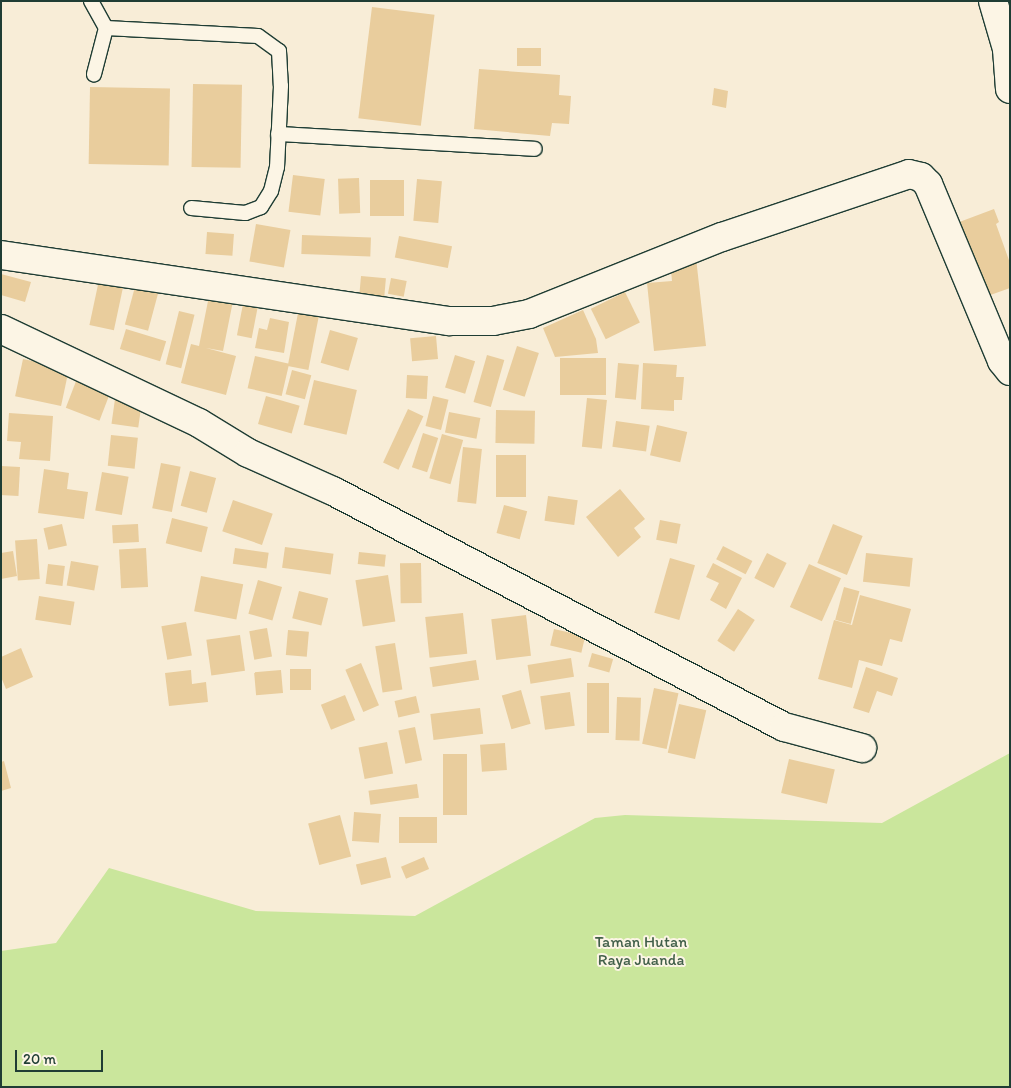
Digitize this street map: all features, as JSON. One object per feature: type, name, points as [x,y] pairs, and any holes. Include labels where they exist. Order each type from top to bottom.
[{"type":"street","points":[[993,1],[1007,49],[1010,89]]},
{"type":"street","points":[[1,255],[449,320],[493,321],[529,314],[722,237],[909,174],[921,177],[928,184],[1002,361],[1010,371]]},
{"type":"street","points":[[1,328],[199,423],[248,453],[333,491],[784,726],[862,748]]},
{"type":"lane","points":[[91,1],[106,28],[94,74]]},
{"type":"lane","points":[[106,28],[258,36],[278,51],[281,86],[277,167],[271,191],[260,207],[245,213],[191,208]]},
{"type":"lane","points":[[278,134],[535,149]]},
{"type":"green space","name":"Taman Hutan Raya Juanda","points":[[1010,753],[1010,1087],[1,1087],[1,951],[56,943],[109,868],[256,911],[415,916],[595,818],[625,815],[882,823]]},
{"type":"building","points":[[372,7],[435,15],[421,126],[358,118]]},
{"type":"building","points":[[517,48],[541,48],[541,66],[517,66]]},
{"type":"building","points":[[479,69],[560,75],[559,95],[571,96],[569,124],[552,123],[550,136],[474,129]]},
{"type":"building","points":[[193,84],[242,85],[241,168],[192,167]]},
{"type":"building","points":[[90,87],[170,88],[169,165],[89,164]]},
{"type":"building","points":[[714,88],[728,91],[726,108],[712,105]]},
{"type":"building","points":[[293,175],[325,179],[320,216],[288,212]]},
{"type":"building","points":[[359,178],[360,213],[339,214],[338,179]]},
{"type":"building","points":[[417,179],[442,181],[438,223],[413,221]]},
{"type":"building","points":[[370,180],[404,180],[404,216],[370,216]]},
{"type":"building","points":[[994,209],[999,222],[996,224],[1010,263],[1010,288],[982,298],[954,224]]},
{"type":"building","points":[[256,224],[290,230],[284,268],[249,261]]},
{"type":"building","points":[[207,232],[234,234],[232,256],[205,254]]},
{"type":"building","points":[[302,235],[371,237],[370,256],[301,254]]},
{"type":"building","points":[[399,236],[452,246],[448,268],[395,258]]},
{"type":"building","points":[[696,258],[706,346],[654,351],[647,283],[672,281],[670,260]]},
{"type":"building","points":[[1,274],[31,282],[25,302],[1,295]]},
{"type":"building","points":[[361,276],[386,278],[384,299],[359,297]]},
{"type":"building","points":[[391,278],[407,281],[404,297],[388,294]]},
{"type":"building","points":[[99,280],[123,285],[114,330],[89,325]]},
{"type":"building","points":[[136,283],[159,289],[148,331],[125,325]]},
{"type":"building","points":[[625,292],[640,323],[606,339],[591,309]]},
{"type":"building","points":[[209,296],[233,301],[223,351],[206,348],[236,356],[226,395],[181,383],[191,344],[199,346]]},
{"type":"building","points":[[244,299],[259,302],[252,338],[237,335]]},
{"type":"building","points":[[299,308],[320,312],[308,370],[288,366]]},
{"type":"building","points":[[583,310],[596,339],[598,353],[555,357],[543,328]]},
{"type":"building","points":[[179,311],[195,315],[181,368],[166,364]]},
{"type":"building","points":[[270,318],[289,322],[284,353],[255,348],[259,328],[267,330]]},
{"type":"building","points":[[126,329],[166,341],[160,361],[120,349]]},
{"type":"building","points":[[330,330],[358,338],[349,371],[321,363]]},
{"type":"building","points":[[436,336],[438,359],[412,361],[410,338]]},
{"type":"building","points":[[517,346],[539,353],[525,397],[503,390]]},
{"type":"building","points":[[455,355],[475,361],[465,394],[445,388]]},
{"type":"building","points":[[487,355],[504,360],[491,407],[473,402]]},
{"type":"building","points":[[255,356],[289,364],[282,396],[248,388]]},
{"type":"building","points":[[560,358],[606,358],[606,395],[560,395]]},
{"type":"building","points":[[23,359],[69,369],[61,406],[15,396]]},
{"type":"building","points":[[618,363],[639,365],[636,400],[615,398]]},
{"type":"building","points":[[643,363],[677,365],[676,377],[684,377],[682,400],[674,400],[674,411],[641,409]]},
{"type":"building","points":[[292,370],[311,375],[305,399],[286,394]]},
{"type":"building","points":[[407,375],[428,376],[427,399],[406,398]]},
{"type":"building","points":[[78,376],[112,389],[99,421],[66,408]]},
{"type":"building","points":[[314,380],[357,390],[347,435],[304,425]]},
{"type":"building","points":[[266,396],[300,406],[292,434],[258,424]]},
{"type":"building","points":[[433,396],[449,400],[441,430],[426,426]]},
{"type":"building","points":[[587,398],[607,400],[602,449],[582,447]]},
{"type":"building","points":[[115,399],[142,403],[138,428],[112,424]]},
{"type":"building","points":[[408,409],[423,416],[398,470],[383,462]]},
{"type":"building","points":[[496,410],[535,411],[534,444],[495,443]]},
{"type":"building","points":[[449,412],[480,418],[476,439],[445,433]]},
{"type":"building","points":[[9,413],[53,416],[50,461],[19,459],[21,442],[7,441]]},
{"type":"building","points":[[616,421],[650,426],[646,451],[612,447]]},
{"type":"building","points":[[657,425],[687,432],[680,462],[650,455]]},
{"type":"building","points":[[423,433],[438,438],[427,472],[412,467]]},
{"type":"building","points":[[442,434],[463,440],[450,484],[429,478]]},
{"type":"building","points":[[111,435],[138,438],[135,469],[108,466]]},
{"type":"building","points":[[463,447],[482,449],[476,504],[457,502]]},
{"type":"building","points":[[496,455],[526,455],[526,497],[496,497]]},
{"type":"building","points":[[161,463],[181,467],[172,512],[152,508]]},
{"type":"building","points":[[1,466],[20,467],[18,496],[1,495]]},
{"type":"building","points":[[44,469],[69,473],[67,489],[88,492],[84,519],[38,513]]},
{"type":"building","points":[[190,471],[216,478],[207,513],[181,506]]},
{"type":"building","points":[[102,472],[129,477],[122,515],[95,510]]},
{"type":"building","points":[[620,489],[645,519],[634,528],[641,537],[618,557],[586,517]]},
{"type":"building","points":[[548,496],[578,500],[574,525],[545,521]]},
{"type":"building","points":[[233,500],[273,514],[262,545],[222,531]]},
{"type":"building","points":[[504,505],[527,511],[520,539],[496,533]]},
{"type":"building","points":[[172,518],[208,527],[202,552],[166,543]]},
{"type":"building","points":[[660,520],[681,524],[677,544],[656,540]]},
{"type":"building","points":[[62,524],[67,545],[48,550],[43,528]]},
{"type":"building","points":[[138,524],[139,542],[113,543],[112,525]]},
{"type":"building","points":[[833,524],[863,536],[847,575],[817,563]]},
{"type":"building","points":[[37,539],[40,579],[18,580],[15,541]]},
{"type":"building","points":[[723,546],[752,561],[746,574],[716,559]]},
{"type":"building","points":[[285,547],[334,554],[331,575],[282,568]]},
{"type":"building","points":[[146,548],[148,587],[121,588],[119,549]]},
{"type":"building","points":[[235,548],[269,553],[266,569],[233,564]]},
{"type":"building","points":[[13,551],[17,576],[1,579],[1,553]]},
{"type":"building","points":[[359,552],[386,555],[385,567],[358,564]]},
{"type":"building","points":[[767,553],[787,563],[774,588],[754,578]]},
{"type":"building","points":[[866,553],[913,558],[910,587],[863,582]]},
{"type":"building","points":[[670,558],[695,565],[679,620],[654,613]]},
{"type":"building","points":[[71,561],[99,566],[94,590],[67,586]]},
{"type":"building","points":[[400,563],[421,563],[422,603],[401,603]]},
{"type":"building","points":[[713,563],[742,578],[726,609],[710,600],[719,583],[706,577]]},
{"type":"building","points":[[48,564],[65,566],[62,586],[46,584]]},
{"type":"building","points":[[809,564],[841,578],[822,621],[790,607]]},
{"type":"building","points":[[388,575],[395,621],[363,627],[355,580]]},
{"type":"building","points":[[201,576],[243,584],[236,620],[194,611]]},
{"type":"building","points":[[258,580],[282,587],[272,621],[248,614]]},
{"type":"building","points":[[844,587],[859,591],[851,624],[835,620]]},
{"type":"building","points":[[299,591],[328,598],[321,625],[292,618]]},
{"type":"building","points":[[860,595],[911,609],[902,642],[890,639],[882,666],[859,660],[852,688],[818,679],[834,620],[852,625]]},
{"type":"building","points":[[39,596],[75,602],[71,625],[35,620]]},
{"type":"building","points":[[738,609],[755,620],[734,652],[717,641]]},
{"type":"building","points":[[463,613],[467,654],[429,658],[425,617]]},
{"type":"building","points":[[526,615],[531,656],[496,660],[491,619]]},
{"type":"building","points":[[186,622],[192,655],[167,660],[161,626]]},
{"type":"building","points":[[267,628],[272,657],[254,660],[249,631]]},
{"type":"building","points":[[554,629],[585,636],[581,653],[550,646]]},
{"type":"building","points":[[288,630],[309,632],[307,657],[286,655]]},
{"type":"building","points":[[240,635],[245,671],[211,675],[206,640]]},
{"type":"building","points":[[395,643],[402,689],[383,693],[375,646]]},
{"type":"building","points":[[21,648],[33,677],[6,689],[1,677],[1,657]]},
{"type":"building","points":[[592,653],[613,659],[609,673],[588,666]]},
{"type":"building","points":[[571,658],[574,677],[531,684],[528,665]]},
{"type":"building","points":[[476,660],[479,680],[433,687],[430,667]]},
{"type":"building","points":[[361,663],[379,705],[363,712],[345,670]]},
{"type":"building","points":[[866,667],[898,678],[892,696],[877,691],[869,713],[853,708]]},
{"type":"building","points":[[290,669],[311,669],[311,690],[290,690]]},
{"type":"building","points":[[191,670],[192,684],[206,682],[208,702],[169,706],[165,673]]},
{"type":"building","points":[[281,670],[283,693],[256,695],[254,672]]},
{"type":"building","points":[[587,683],[609,683],[609,733],[587,733]]},
{"type":"building","points":[[654,688],[678,693],[667,749],[642,744]]},
{"type":"building","points":[[521,690],[531,724],[511,729],[502,696]]},
{"type":"building","points":[[570,692],[575,726],[545,730],[540,696]]},
{"type":"building","points":[[345,695],[355,720],[331,730],[321,705]]},
{"type":"building","points":[[416,696],[420,713],[398,718],[395,701]]},
{"type":"building","points":[[617,697],[641,698],[639,741],[615,740]]},
{"type":"building","points":[[679,704],[706,710],[695,759],[668,753]]},
{"type":"building","points":[[480,708],[483,734],[434,740],[430,714]]},
{"type":"building","points":[[415,727],[422,760],[405,764],[398,731]]},
{"type":"building","points":[[387,742],[393,773],[365,779],[359,748]]},
{"type":"building","points":[[505,743],[507,770],[482,772],[480,745]]},
{"type":"building","points":[[443,754],[467,754],[467,815],[443,815]]},
{"type":"building","points":[[789,759],[835,770],[827,804],[781,793]]},
{"type":"building","points":[[4,761],[11,788],[1,791],[1,762]]},
{"type":"building","points":[[417,784],[419,798],[370,805],[368,791]]},
{"type":"building","points":[[354,812],[381,814],[379,843],[352,841]]},
{"type":"building","points":[[340,815],[351,857],[319,865],[308,824]]},
{"type":"building","points":[[399,817],[437,817],[437,843],[399,843]]},
{"type":"building","points":[[386,857],[391,877],[361,885],[356,864]]},
{"type":"building","points":[[424,857],[429,869],[406,879],[401,867]]}]
